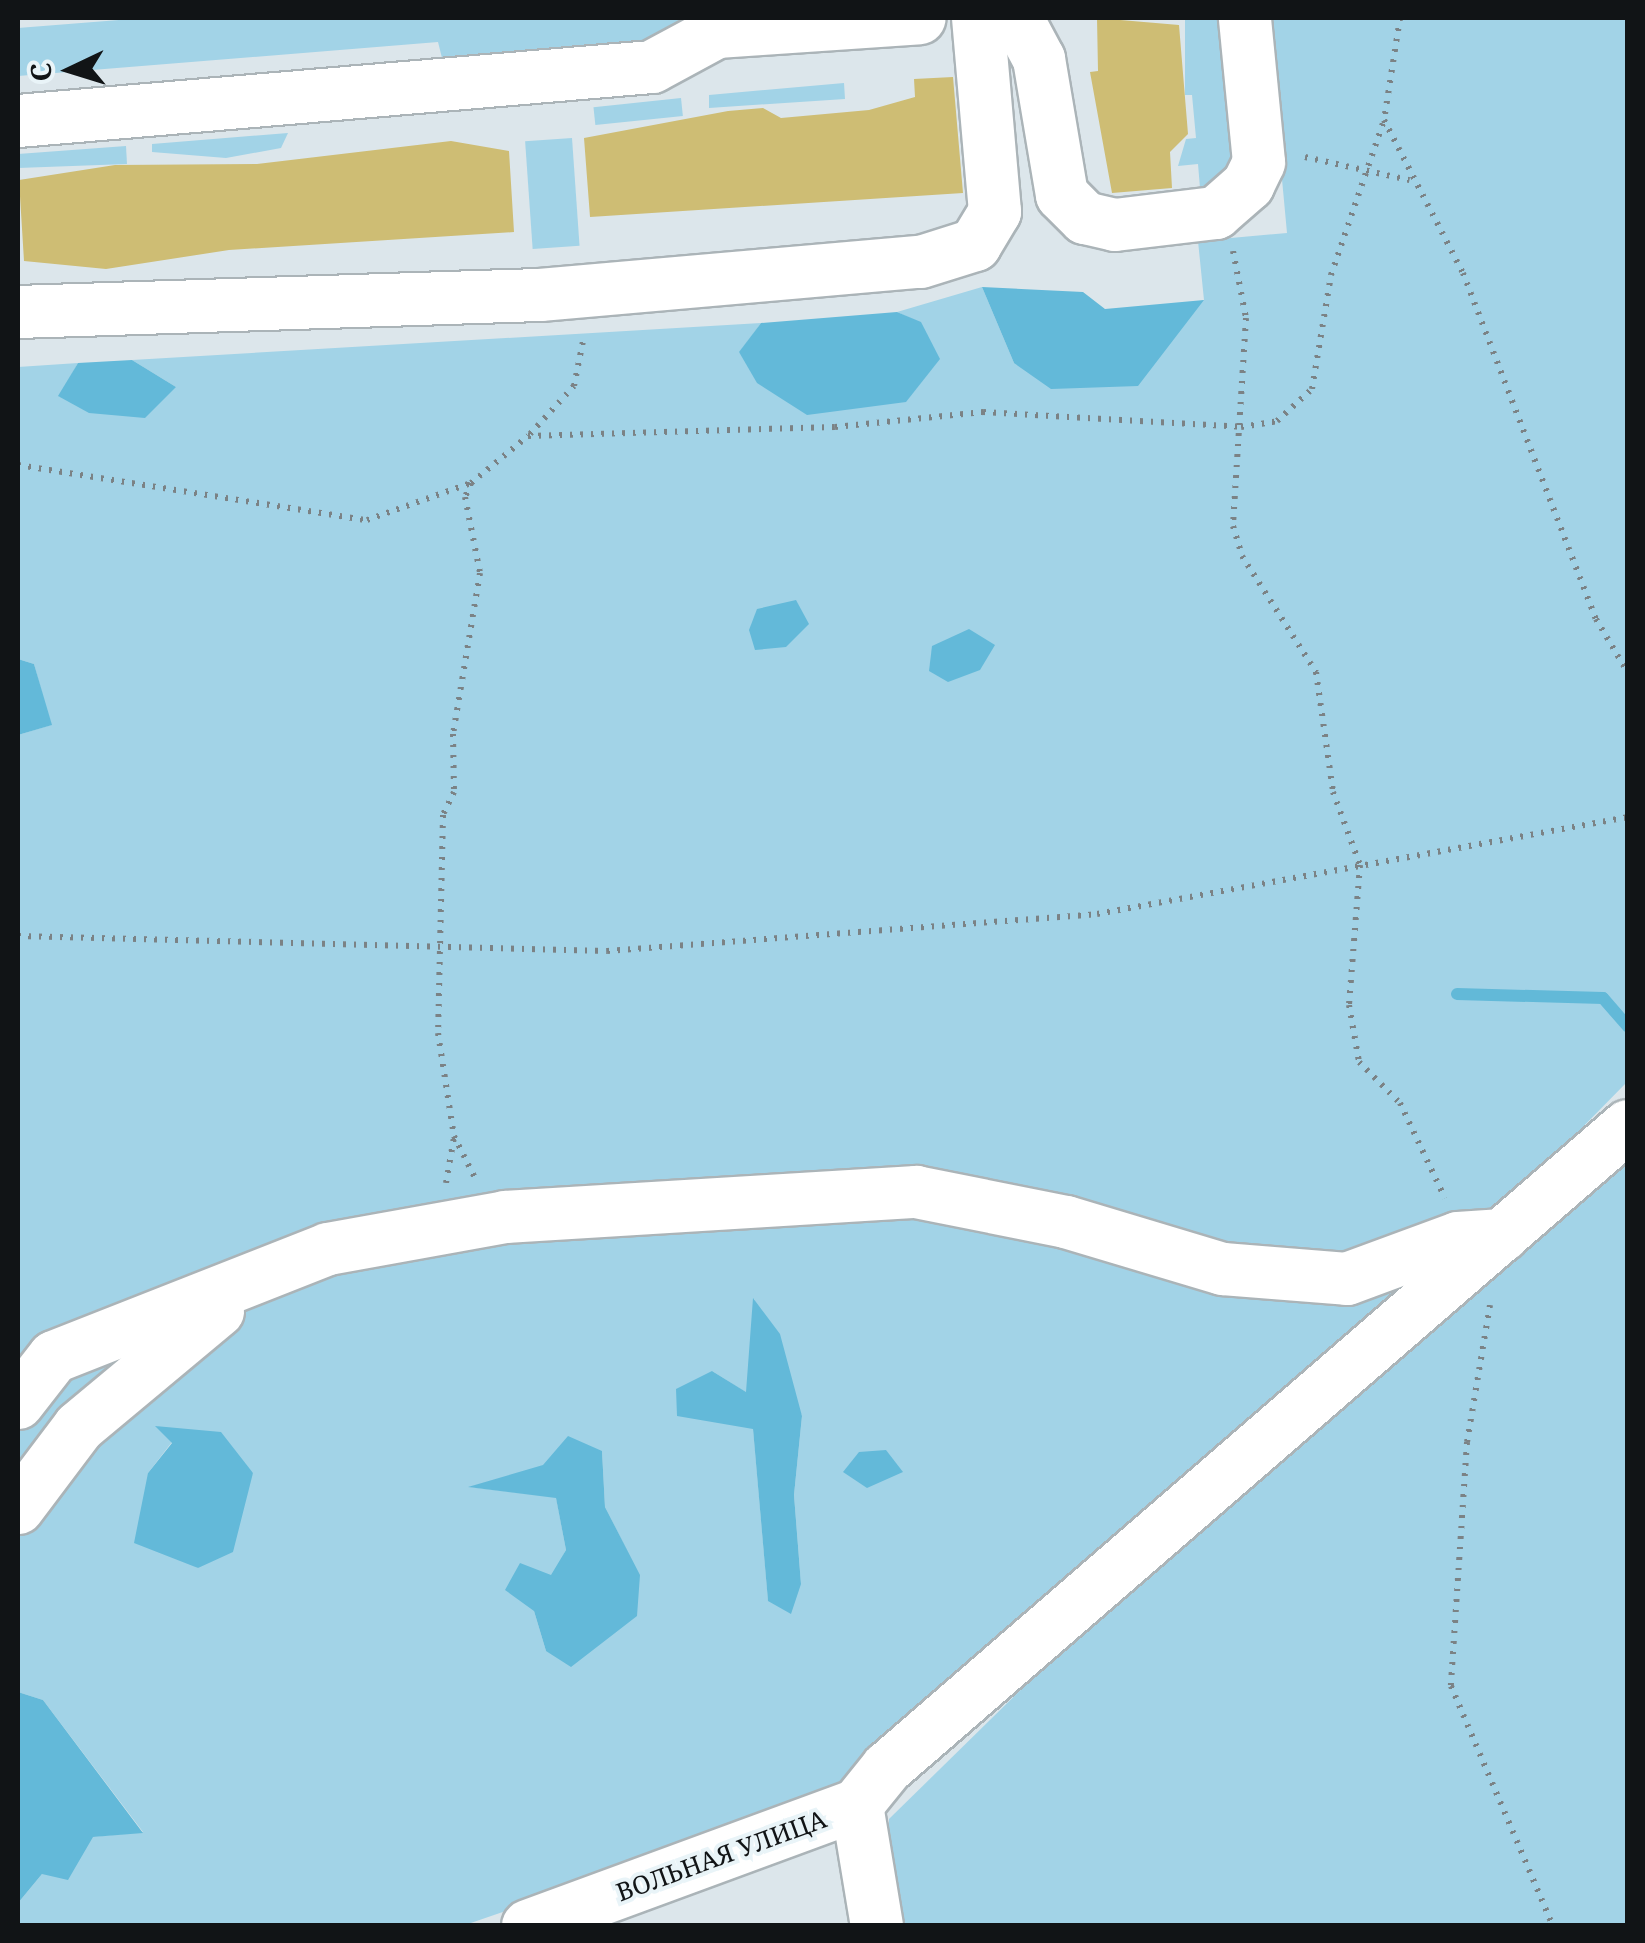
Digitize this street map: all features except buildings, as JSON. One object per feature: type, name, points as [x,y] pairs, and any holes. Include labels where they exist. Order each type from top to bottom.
[{"type":"street","points":[[18,121],[652,68],[717,32],[920,18]]},
{"type":"street","points":[[18,312],[588,290],[921,262],[976,246],[995,212],[978,18]]},
{"type":"street","points":[[1017,18],[1039,58],[1062,195],[1086,218],[1115,225],[1216,213],[1248,186],[1258,162],[1245,18]]},
{"type":"street","points":[[877,1926],[857,1805],[887,1768],[1480,1237],[1628,1126]]},
{"type":"street","points":[[18,1403],[54,1357],[405,1228],[504,1217],[916,1192],[1066,1222],[1224,1269],[1347,1279],[1480,1237]]},
{"type":"street","points":[[18,1508],[79,1426],[250,1284]]},
{"type":"street","name":"ВОЛЬНАЯ УЛИЦА","points":[[528,1926],[857,1805]]},
{"type":"path","points":[[528,436],[835,427],[983,412],[1240,427],[1277,421],[1312,390],[1331,275],[1369,174],[1384,120],[1400,18]]},
{"type":"path","points":[[1384,120],[1410,181],[1463,273],[1596,620],[1628,673]]},
{"type":"path","points":[[1295,153],[1410,181]]},
{"type":"path","points":[[1232,238],[1246,318],[1232,503],[1242,556],[1306,648],[1333,792],[1360,866],[1349,1005],[1360,1062],[1408,1118],[1480,1237],[1451,1686],[1553,1926]]},
{"type":"path","points":[[18,466],[367,520],[470,483],[528,436],[574,386],[588,290]]},
{"type":"path","points":[[470,483],[480,572],[453,734],[454,792],[442,815],[443,946],[438,1032],[454,1136],[504,1217]]},
{"type":"path","points":[[18,936],[606,951],[1098,914],[1628,816]]},
{"type":"shaded area","points":[[144,18],[678,18],[679,22],[666,44],[443,62],[438,42],[18,76],[18,28]]},
{"type":"shaded area","points":[[1173,18],[1228,18],[1239,144],[1216,196],[1177,191],[1200,188],[1198,164],[1178,166],[1186,139],[1196,138],[1192,95],[1185,95],[1185,19]]},
{"type":"shaded area","points":[[1267,18],[1627,18],[1627,1082],[1455,1257],[862,1772],[803,1809],[465,1925],[18,1926],[18,1903],[42,1874],[92,1837],[143,1832],[43,1700],[18,1692],[18,735],[51,725],[34,664],[18,659],[18,367],[78,363],[59,397],[176,387],[132,360],[761,323],[739,353],[921,323],[897,312],[982,287],[1014,363],[1204,300],[1198,241],[1287,233]],"holes":[[[754,1299],[802,1416],[794,1495],[801,1584],[768,1600],[753,1428],[712,1371],[747,1393]],[[156,1426],[253,1473],[198,1568],[164,1548],[148,1473],[172,1442]],[[602,1451],[605,1507],[639,1575],[546,1651],[534,1611],[566,1550],[556,1497],[470,1487]]]},
{"type":"shaded area","points":[[844,83],[845,99],[709,108],[709,95]]},
{"type":"shaded area","points":[[681,98],[683,116],[595,125],[593,107]]},
{"type":"shaded area","points":[[288,133],[281,148],[226,158],[152,152],[152,144]]},
{"type":"shaded area","points":[[572,138],[580,246],[533,249],[525,141]]},
{"type":"shaded area","points":[[126,146],[127,164],[18,168],[18,154]]},
{"type":"shaded area","points":[[982,287],[1083,292],[1105,309],[1204,300],[1138,386],[1051,389],[1014,363]]},
{"type":"shaded area","points":[[897,312],[921,322],[940,359],[906,402],[807,415],[757,383],[739,352],[761,323]]},
{"type":"shaded area","points":[[132,360],[176,387],[145,418],[89,413],[58,396],[78,363]]},
{"type":"shaded area","points":[[796,600],[809,624],[786,647],[755,650],[749,630],[757,609]]},
{"type":"shaded area","points":[[969,629],[995,645],[980,670],[948,682],[929,671],[932,646]]},
{"type":"shaded area","points":[[18,659],[34,664],[52,725],[18,735]]},
{"type":"shaded area","points":[[1627,1143],[1627,1925],[890,1925],[889,1819],[1092,1620]]},
{"type":"shaded area","points":[[753,1298],[780,1334],[802,1416],[794,1495],[801,1584],[791,1614],[768,1601],[753,1429],[677,1416],[676,1389],[712,1371],[746,1392]]},
{"type":"shaded area","points":[[155,1426],[221,1432],[253,1473],[233,1552],[198,1568],[134,1543],[148,1473],[172,1443]]},
{"type":"shaded area","points":[[568,1436],[602,1451],[605,1507],[640,1575],[637,1616],[571,1667],[546,1651],[534,1611],[505,1590],[520,1563],[551,1575],[566,1550],[556,1498],[468,1487],[543,1465]]},
{"type":"shaded area","points":[[886,1450],[903,1472],[867,1488],[843,1472],[859,1452]]},
{"type":"shaded area","points":[[18,1692],[43,1700],[143,1833],[93,1837],[68,1880],[42,1874],[18,1903]]},
{"type":"waterway","points":[[1457,994],[1603,998],[1628,1027]]}]
